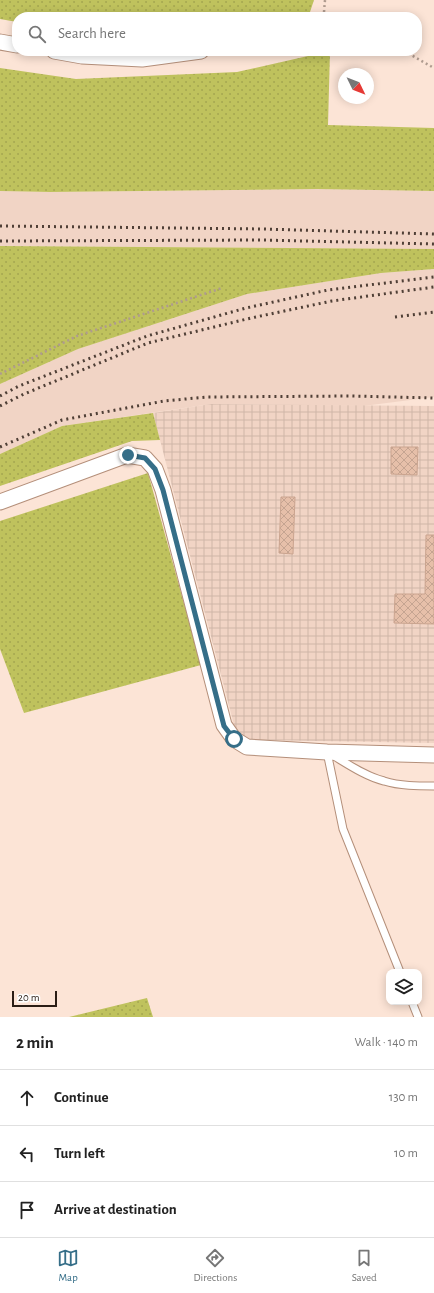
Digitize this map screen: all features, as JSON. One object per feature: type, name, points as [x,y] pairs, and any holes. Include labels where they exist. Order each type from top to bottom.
[{"type":"street","points":[[0,42],[12,44]]},
{"type":"street","points":[[82,56],[142,59],[164,56]]},
{"type":"street","points":[[0,502],[128,455],[145,458],[155,469],[163,490],[224,726],[234,739],[247,747],[327,752],[434,755]]},
{"type":"lane","points":[[327,752],[355,768],[384,781],[419,786],[434,786]]},
{"type":"lane","points":[[327,752],[343,830],[399,969]]},
{"type":"lane","points":[[413,1005],[418,1017]]},
{"type":"path","points":[[324,12],[326,0]]},
{"type":"path","points":[[413,56],[434,68]]},
{"type":"path","points":[[0,374],[77,336],[222,288]]},
{"type":"shaded area","points":[[0,0],[314,0],[310,12],[12,12],[12,21],[0,19]]},
{"type":"shaded area","points":[[308,56],[330,56],[328,125],[434,128],[434,191],[317,189],[50,192],[0,191],[0,68],[76,79],[237,72]]},
{"type":"shaded area","points":[[317,189],[434,191],[434,249],[0,246],[0,191],[50,192]]},
{"type":"shaded area","points":[[0,246],[434,249],[434,269],[381,273],[247,294],[78,349],[0,384]]},
{"type":"shaded area","points":[[434,269],[434,397],[363,406],[211,404],[62,426],[0,454],[0,384],[78,349],[247,294],[381,273]]},
{"type":"shaded area","points":[[211,404],[434,406],[434,743],[255,740],[242,737],[234,725],[153,413]]},
{"type":"shaded area","points":[[153,413],[160,440],[132,441],[0,486],[0,454],[62,426]]},
{"type":"shaded area","points":[[148,473],[201,665],[24,713],[0,649],[0,521]]},
{"type":"shaded area","points":[[147,998],[153,1017],[69,1017]]},
{"type":"building","points":[[391,447],[418,447],[417,475],[391,474]]},
{"type":"building","points":[[281,497],[295,497],[293,554],[279,553]]},
{"type":"building","points":[[426,535],[434,535],[434,624],[394,623],[395,594],[425,594]]},
{"type":"railway","points":[[0,226],[263,229],[434,234]]},
{"type":"railway","points":[[0,241],[261,240],[434,244]]},
{"type":"railway","points":[[0,396],[19,386],[147,336],[246,308],[328,290],[434,277]]},
{"type":"railway","points":[[0,406],[24,394],[148,343],[251,318],[332,301],[434,287]]},
{"type":"railway","points":[[395,317],[434,312]]},
{"type":"railway","points":[[0,447],[62,420],[164,401],[207,397],[351,396],[434,398]]},
{"type":"route","points":[[128,455],[145,458],[155,469],[163,490],[224,726],[234,739]]}]
